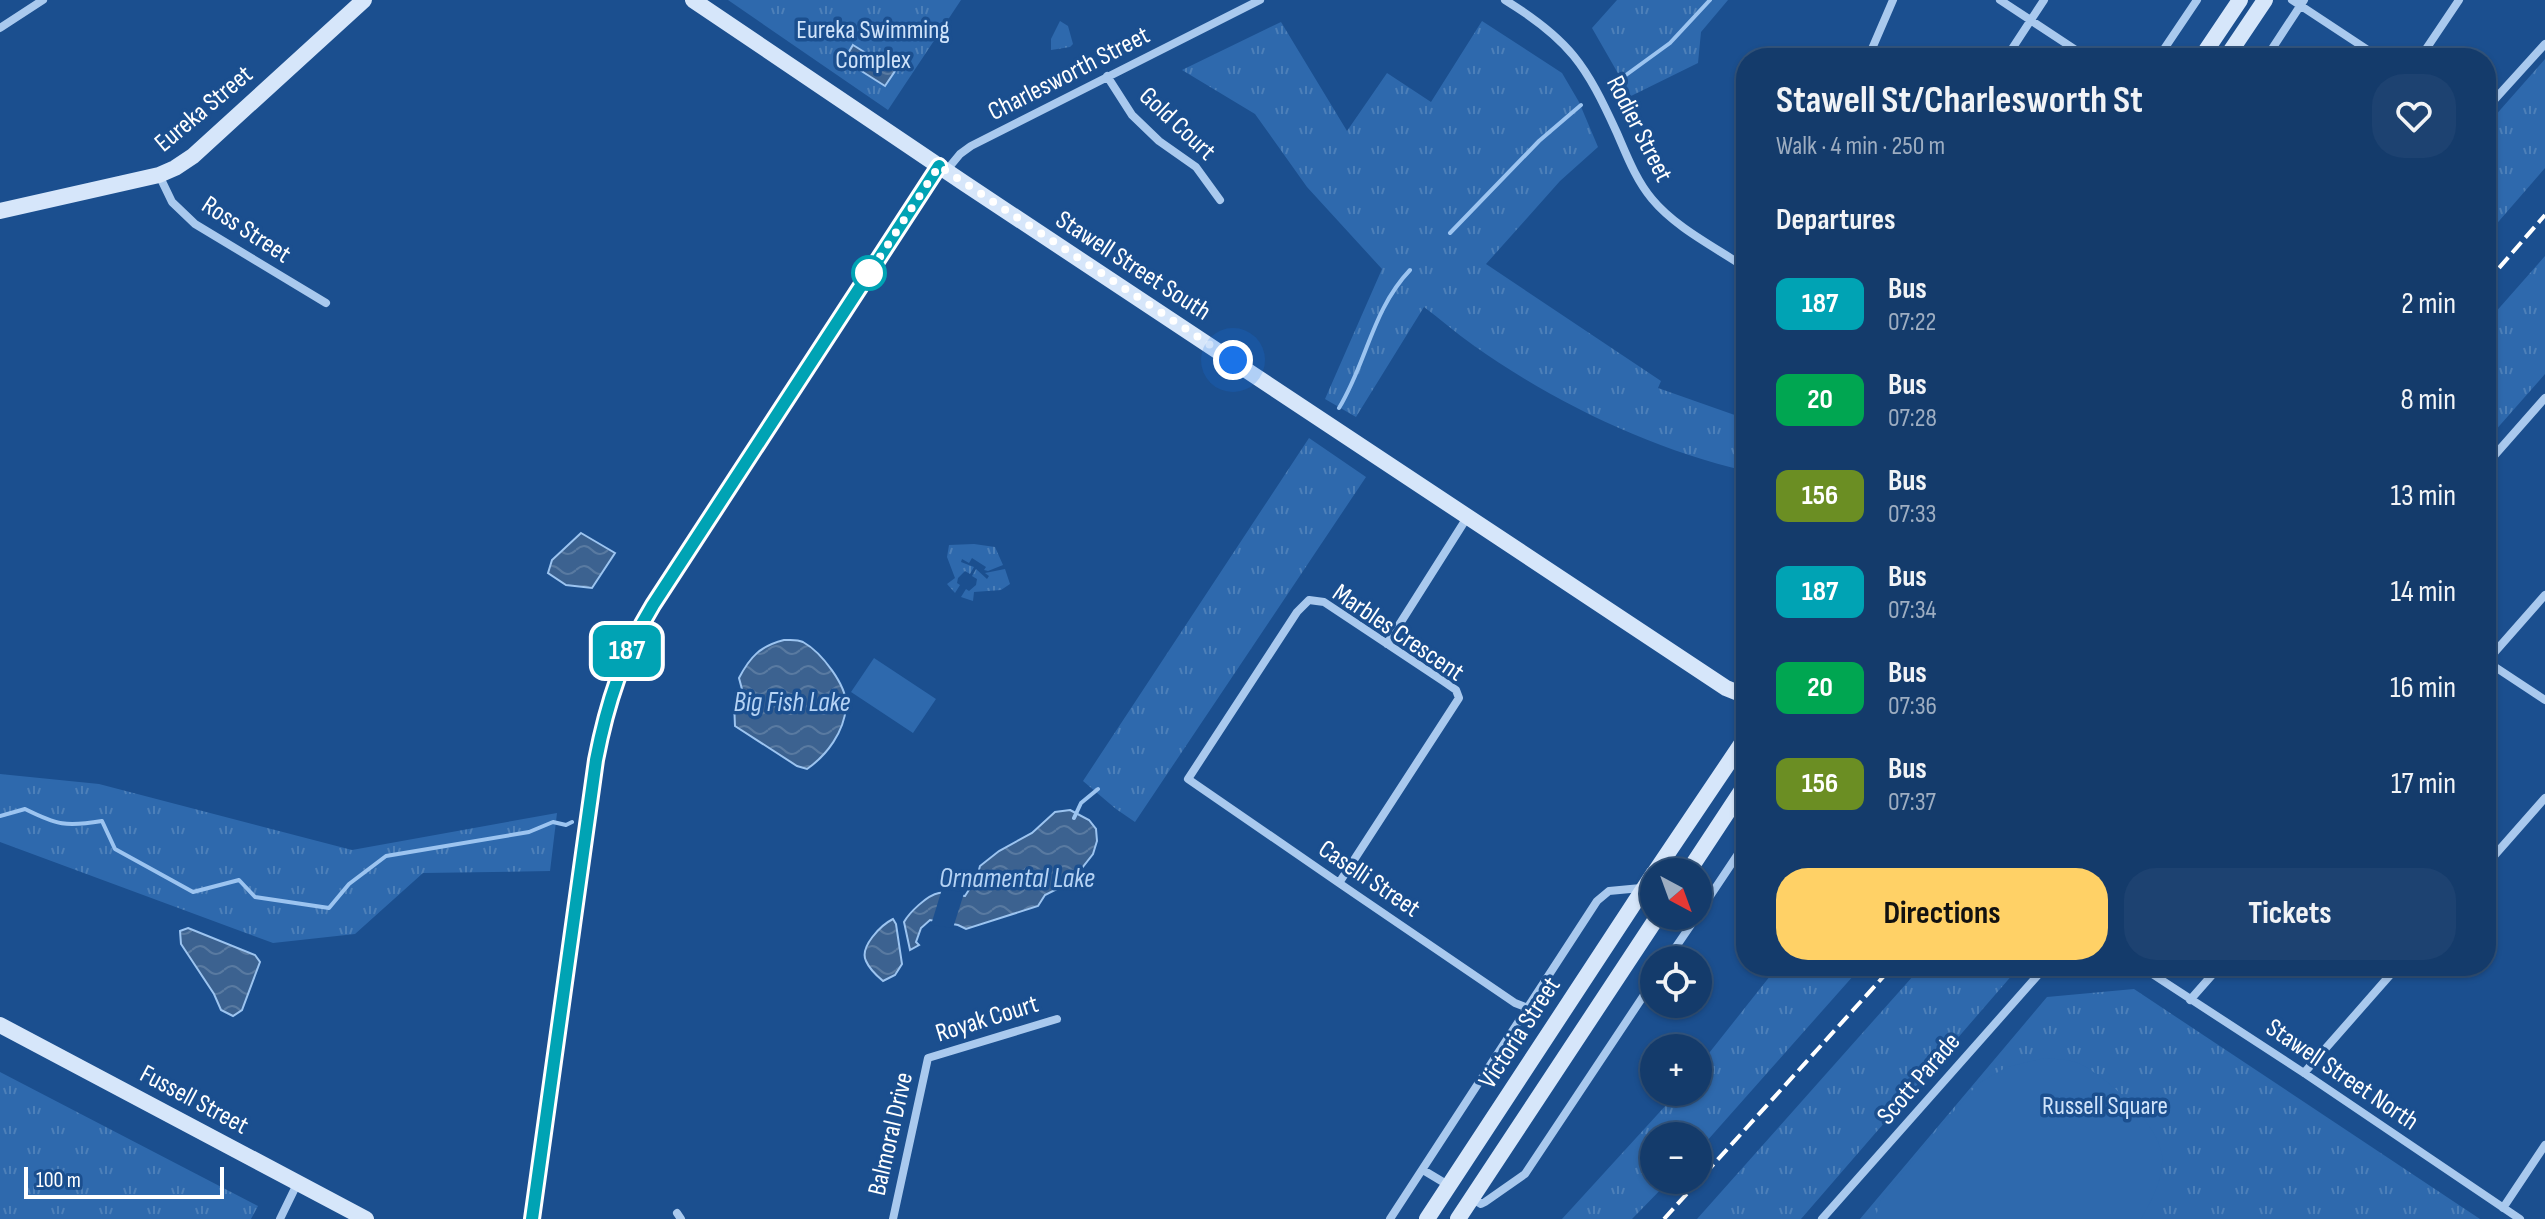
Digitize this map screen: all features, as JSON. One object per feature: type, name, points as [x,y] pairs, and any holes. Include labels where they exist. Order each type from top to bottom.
[{"type":"street","points":[[0,28],[43,0]]},
{"type":"street","name":"Eureka Street","points":[[0,211],[159,175],[193,156],[364,0]]},
{"type":"street","name":"Stawell Street South","points":[[693,0],[1736,693]]},
{"type":"street","name":"Charlesworth Street","points":[[532,1219],[596,760],[607,710],[629,645],[943,169],[971,146],[1260,0]]},
{"type":"street","name":"Rodier Street","points":[[1505,0],[1556,36],[1585,67],[1634,170],[1652,199],[1675,220],[1736,260]]},
{"type":"street","points":[[1872,48],[1893,0]]},
{"type":"street","points":[[2000,0],[2073,48]]},
{"type":"street","points":[[2013,48],[2044,0]]},
{"type":"street","points":[[2165,48],[2197,0]]},
{"type":"street","points":[[2208,48],[2240,0]]},
{"type":"street","points":[[2233,48],[2265,0]]},
{"type":"street","points":[[2427,48],[2459,0]]},
{"type":"street","points":[[2272,48],[2299,2],[2366,48]]},
{"type":"street","points":[[2496,98],[2545,44]]},
{"type":"street","name":"Gold Court","points":[[1107,76],[1132,115],[1159,141],[1196,167],[1220,200]]},
{"type":"street","name":"Ross Street","points":[[159,175],[175,206],[200,228],[326,303]]},
{"type":"street","points":[[2496,454],[2545,398]]},
{"type":"street","points":[[1387,644],[1468,516]]},
{"type":"street","points":[[2496,651],[2545,595]]},
{"type":"street","name":"Marbles Crescent","points":[[1188,779],[1297,612],[1309,600],[1324,602],[1456,690],[1459,698],[1339,883]]},
{"type":"street","name":"Stawell Street South","points":[[1668,649],[1696,676],[1736,703]]},
{"type":"street","points":[[2496,668],[2545,700]]},
{"type":"street","name":"Victoria Street","points":[[1664,858],[1736,752]]},
{"type":"street","name":"Caselli Street","points":[[1188,779],[1515,1003],[1528,1008]]},
{"type":"street","points":[[2496,854],[2545,798]]},
{"type":"street","points":[[1697,858],[1736,799]]},
{"type":"street","points":[[1712,893],[1736,857]]},
{"type":"street","points":[[1390,1219],[1602,897],[1614,890],[1640,888]]},
{"type":"street","name":"Victoria Street","points":[[1427,1219],[1640,894]]},
{"type":"street","name":"Victoria Street","points":[[1458,1219],[1649,930]]},
{"type":"street","name":"Scott Parade","points":[[1822,1219],[2037,976]]},
{"type":"street","name":"Stawell Street North","points":[[2155,976],[2520,1219]]},
{"type":"street","points":[[2190,1000],[2211,976]]},
{"type":"street","points":[[2304,1073],[2389,976]]},
{"type":"street","points":[[1423,1170],[1481,1204],[1525,1174],[1640,1001]]},
{"type":"street","name":"Royak Court","points":[[928,1058],[1057,1019]]},
{"type":"street","name":"Fussell Street","points":[[0,1025],[366,1219]]},
{"type":"street","name":"Balmoral Drive","points":[[893,1219],[928,1058]]},
{"type":"street","points":[[2503,1208],[2545,1145]]},
{"type":"street","points":[[280,1219],[298,1182]]},
{"type":"green space","name":"Eureka Swimming Complex","points":[[728,0],[961,0],[888,110]]},
{"type":"green space","points":[[1617,0],[1728,0],[1701,32],[1698,63],[1631,96],[1592,28]]},
{"type":"green space","points":[[1060,21],[1068,26],[1073,44],[1051,50],[1051,39]]},
{"type":"green space","points":[[1482,21],[1562,73],[1579,102],[1598,147],[1560,181],[1486,264],[1661,381],[1658,388],[1736,415],[1736,468],[1675,450],[1569,404],[1504,366],[1424,307],[1356,417],[1325,399],[1382,269],[1307,187],[1255,114],[1182,70],[1281,22],[1347,131],[1387,73],[1431,102]]},
{"type":"green space","points":[[2545,59],[2545,168],[2496,224],[2496,115]]},
{"type":"green space","points":[[2545,256],[2545,374],[2496,430],[2496,312]]},
{"type":"green space","points":[[1309,438],[1366,477],[1135,822],[1083,781]]},
{"type":"green space","points":[[949,545],[995,547],[1003,565],[988,571],[972,558],[969,563],[962,559],[961,562],[974,567],[970,574],[965,571],[958,578],[960,585],[955,593],[947,584],[955,578],[947,557]]},
{"type":"green space","points":[[976,569],[987,579],[989,576],[985,573],[1005,569],[1010,584],[1001,590],[974,592],[973,601],[961,597],[966,589],[969,591],[976,585],[977,579],[972,576]]},
{"type":"green space","points":[[874,658],[936,699],[913,733],[851,692]]},
{"type":"green space","points":[[0,774],[99,784],[352,850],[557,813],[550,871],[423,873],[355,934],[273,943],[0,842]]},
{"type":"green space","points":[[1770,976],[1853,976],[1712,1135],[1712,1122],[1651,1122],[1665,1106],[1712,1106],[1712,1049]]},
{"type":"green space","points":[[1913,976],[2011,976],[1801,1219],[1697,1219]]},
{"type":"green space","name":"Russell Square","points":[[2134,989],[2480,1219],[1860,1219],[2047,997]]},
{"type":"green space","points":[[2044,1058],[2075,1062],[2100,1076],[2128,1101],[2151,1129],[2159,1143],[2162,1164],[2156,1188],[2141,1219],[1875,1219],[1881,1200],[1979,1083],[2007,1067]]},
{"type":"green space","points":[[0,1072],[258,1206],[251,1219],[0,1219]]},
{"type":"green space","points":[[1640,1134],[1640,1194],[1656,1194],[1632,1219],[1562,1219]]},
{"type":"water","points":[[853,45],[895,71],[885,86],[844,60]]},
{"type":"water","points":[[581,533],[615,553],[592,588],[566,585],[548,573],[552,560]]},
{"type":"water","name":"Big Fish Lake","points":[[784,640],[801,641],[818,653],[838,680],[845,699],[845,716],[838,734],[828,750],[807,769],[797,766],[735,726],[734,702],[743,693],[739,678],[762,649]]},
{"type":"water","name":"Ornamental Lake","points":[[1070,810],[1089,820],[1096,829],[1097,841],[1093,854],[1067,884],[1045,895],[1038,906],[966,929],[930,920],[921,928],[916,942],[919,945],[910,950],[904,922],[919,905],[939,893],[965,896],[980,866],[999,851],[1032,833],[1055,812]]},
{"type":"water","points":[[893,919],[902,964],[895,975],[883,981],[867,964],[865,955],[868,943],[877,931]]},
{"type":"water","points":[[188,928],[255,955],[260,962],[242,1010],[233,1016],[221,1010],[181,944],[180,931]]},
{"type":"pier","points":[[942,889],[965,890],[953,928],[931,925]]},
{"type":"waterway","points":[[1615,83],[1670,43],[1710,0]]},
{"type":"waterway","points":[[1450,233],[1539,141],[1581,105]]},
{"type":"waterway","points":[[1339,408],[1378,319],[1410,270]]},
{"type":"waterway","points":[[1074,818],[1081,803],[1098,789]]},
{"type":"waterway","points":[[0,816],[25,809],[62,823],[102,821],[115,849],[193,892],[239,880],[255,897],[329,908],[349,884],[386,856],[529,832],[553,822],[566,825],[572,822]]},
{"type":"railway","points":[[2496,271],[2545,215]]},
{"type":"railway","points":[[1664,1219],[1884,976]]},
{"type":"bus line","name":"187","points":[[532,1219],[596,760],[620,667],[653,605],[939,166]]},
{"type":"route","points":[[869,273],[863,283],[939,166],[1233,360]]}]
